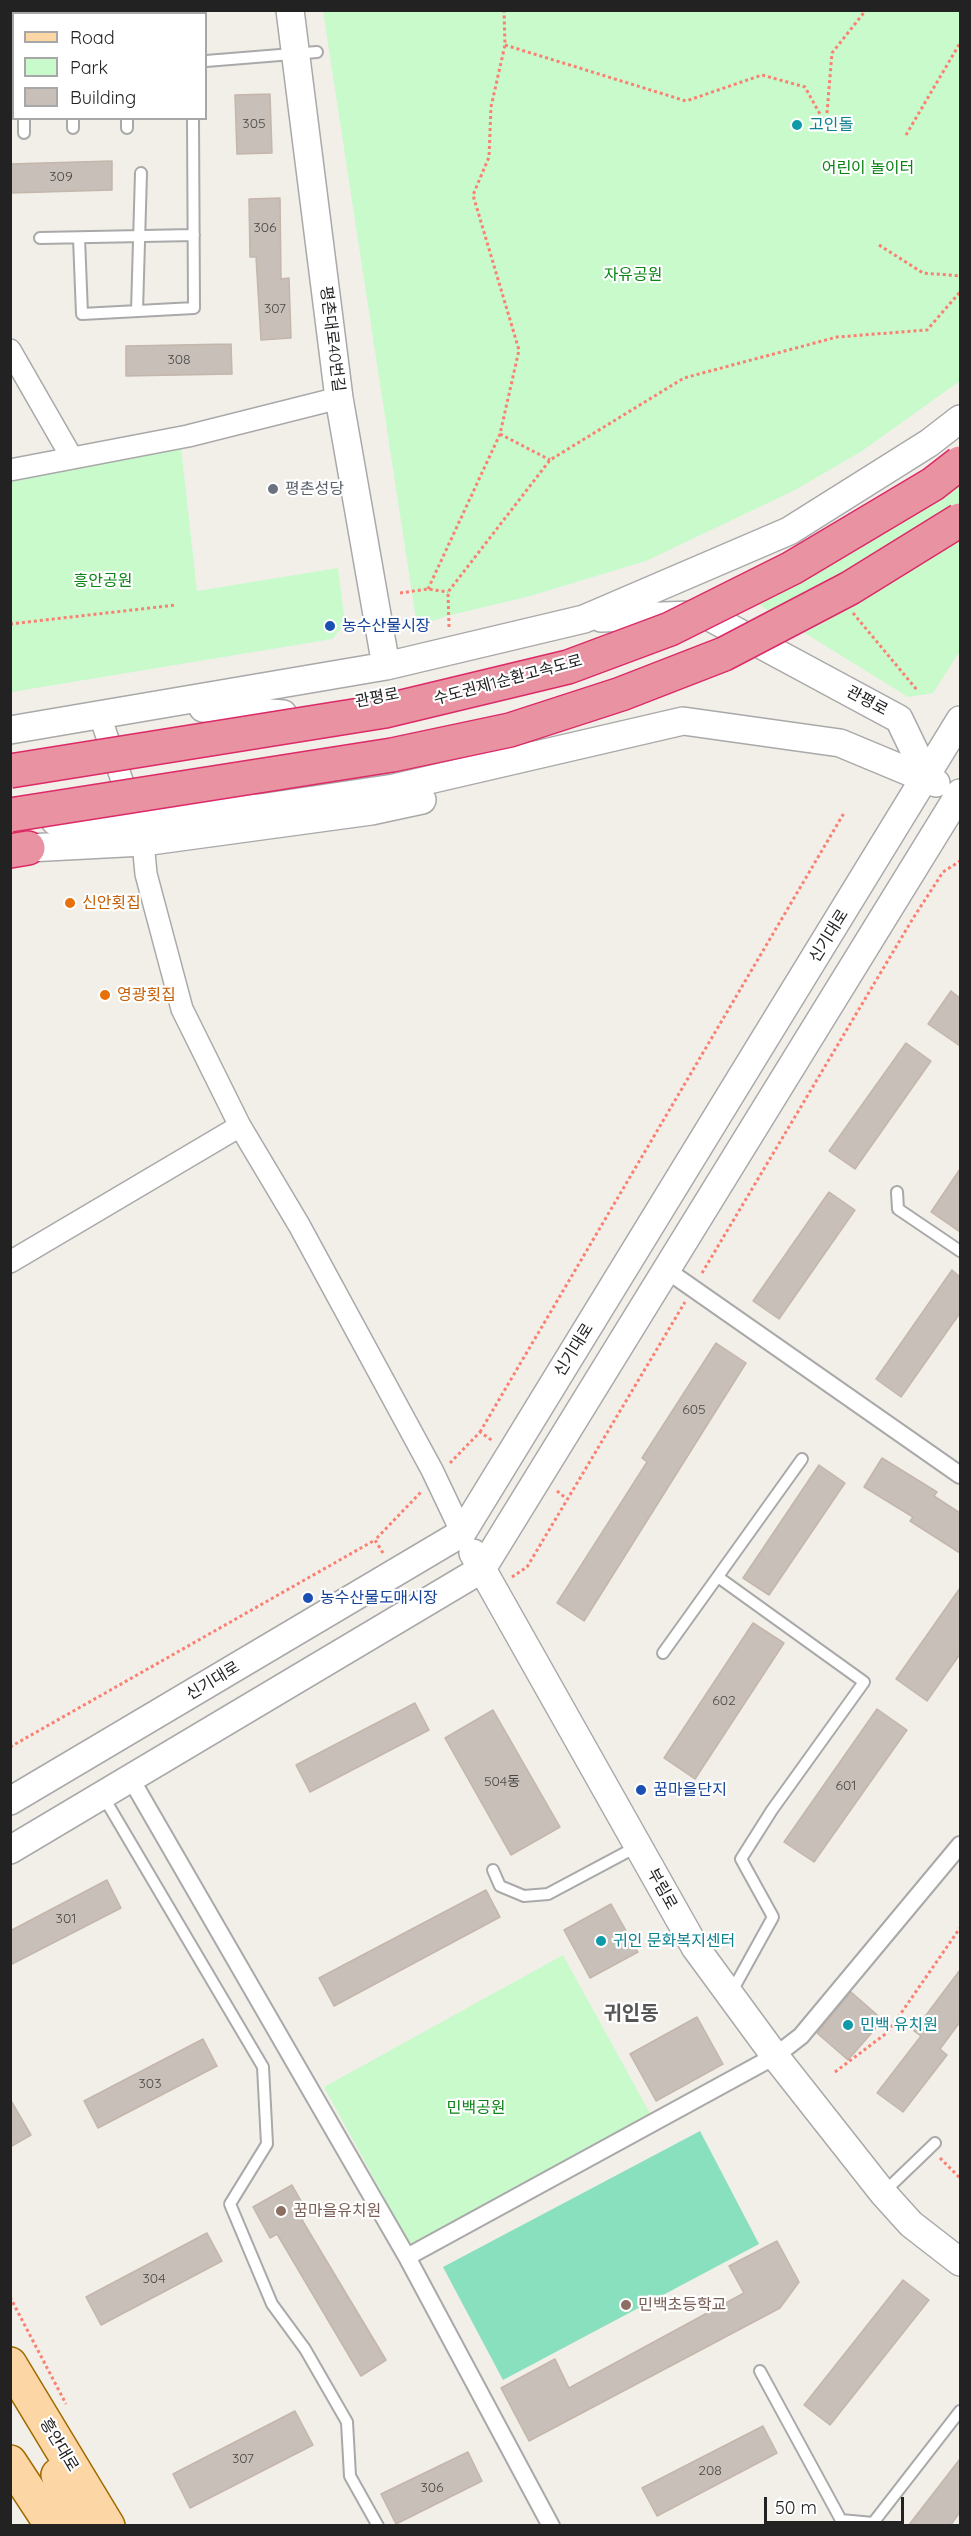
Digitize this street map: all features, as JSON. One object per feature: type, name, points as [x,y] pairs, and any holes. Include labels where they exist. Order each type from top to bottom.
[{"type":"highway","name":"수도권제1순환고속도로","points":[[10,771],[385,711],[567,667],[670,629],[792,568],[933,484],[960,463]]},
{"type":"highway","points":[[10,815],[392,755],[510,730],[621,694],[724,654],[850,588],[960,520]]},
{"type":"main road","points":[[10,2365],[80,2526]]},
{"type":"main road","name":"흥안대로","points":[[10,2365],[108,2526]]},
{"type":"main road","points":[[10,2462],[52,2526]]},
{"type":"main road","points":[[10,2491],[27,2526]]},
{"type":"street","name":"평촌대로40번길","points":[[290,10],[306,52],[339,398],[386,666]]},
{"type":"street","points":[[10,350],[72,458]]},
{"type":"street","points":[[10,470],[188,436],[339,398]]},
{"type":"street","points":[[10,730],[386,666],[584,619],[789,531],[929,443],[960,419]]},
{"type":"street","points":[[584,619],[706,615],[943,468],[960,453]]},
{"type":"street","name":"관평로","points":[[10,759],[378,698],[529,663],[706,615],[899,719],[927,777]]},
{"type":"street","points":[[164,704],[283,714]]},
{"type":"street","points":[[100,716],[143,843],[146,874],[182,1009],[240,1126],[299,1225],[432,1470],[462,1533]]},
{"type":"street","name":"신기대로","points":[[10,1801],[462,1533],[960,720]]},
{"type":"street","points":[[15,847],[143,843],[371,812],[414,802],[683,721]]},
{"type":"street","points":[[10,1850],[482,1569],[960,795],[927,777],[876,759],[840,742],[683,721],[394,788],[260,808],[134,817],[15,847]]},
{"type":"street","points":[[143,843],[260,808]]},
{"type":"street","points":[[10,1262],[240,1126]]},
{"type":"street","points":[[668,1271],[960,1475]]},
{"type":"street","name":"부림로","points":[[462,1533],[695,1947],[775,2056],[883,2193],[911,2224],[960,2262]]},
{"type":"street","points":[[131,1779],[407,2257],[551,2526]]},
{"type":"street","points":[[407,2257],[775,2056],[801,2036],[960,1845]]},
{"type":"lane","points":[[207,61],[306,52]]},
{"type":"lane","points":[[24,120],[24,133]]},
{"type":"lane","points":[[79,238],[82,314],[194,308],[193,120]]},
{"type":"lane","points":[[137,311],[141,173]]},
{"type":"lane","points":[[40,238],[194,235]]},
{"type":"lane","points":[[897,1192],[898,1209],[960,1251]]},
{"type":"lane","points":[[663,1653],[802,1459]]},
{"type":"lane","points":[[718,1577],[864,1682],[772,1810],[741,1859],[773,1917],[731,1994]]},
{"type":"lane","points":[[103,1796],[263,2067],[267,2144],[230,2204],[272,2304],[304,2349],[347,2422],[350,2476],[378,2526]]},
{"type":"lane","points":[[492,1870],[500,1886],[524,1896],[548,1894],[638,1846]]},
{"type":"lane","points":[[883,2193],[932,2145]]},
{"type":"lane","points":[[760,2371],[841,2520],[874,2524],[960,2411]]},
{"type":"path","points":[[428,589],[500,434],[519,350],[473,195],[489,157],[491,107],[505,45],[504,10]]},
{"type":"path","points":[[505,45],[686,101],[762,75],[805,87],[826,125],[832,53],[866,10]]},
{"type":"path","points":[[906,135],[960,43]]},
{"type":"path","points":[[879,245],[923,273],[960,276]]},
{"type":"path","points":[[449,628],[448,592],[550,460],[684,378],[837,337],[927,330],[960,292]]},
{"type":"path","points":[[500,434],[550,460]]},
{"type":"path","points":[[400,593],[428,589],[448,592]]},
{"type":"path","points":[[10,624],[176,604]]},
{"type":"path","points":[[849,609],[917,690]]},
{"type":"path","points":[[480,1432],[844,813]]},
{"type":"path","points":[[10,1747],[375,1540]]},
{"type":"path","points":[[835,2072],[888,2032],[960,1928]]},
{"type":"path","points":[[932,2145],[960,2178]]},
{"type":"green space","name":"자유공원","points":[[323,11],[960,11],[960,381],[862,451],[795,490],[646,561],[530,596],[447,616],[417,626]]},
{"type":"green space","name":"흥안공원","points":[[181,447],[197,591],[338,568],[345,624],[332,639],[12,692],[10,482]]},
{"type":"green space","points":[[960,469],[960,651],[933,693],[908,697],[743,595]]},
{"type":"green space","name":"민백공원","points":[[563,1955],[652,2117],[412,2248],[324,2087]]},
{"type":"green space","points":[[700,2131],[759,2244],[503,2380],[443,2267]]},
{"type":"building","points":[[270,94],[272,153],[237,154],[235,95]]},
{"type":"building","points":[[112,161],[112,190],[10,193],[10,164]]},
{"type":"building","points":[[280,198],[281,279],[289,278],[291,338],[261,340],[256,257],[250,257],[249,199]]},
{"type":"building","points":[[231,344],[232,374],[126,376],[126,346]]},
{"type":"building","points":[[951,991],[960,998],[960,1046],[928,1024]]},
{"type":"building","points":[[906,1043],[931,1061],[855,1169],[829,1151]]},
{"type":"building","points":[[960,1169],[960,1232],[931,1212]]},
{"type":"building","points":[[829,1192],[855,1210],[779,1319],[753,1301]]},
{"type":"building","points":[[952,1270],[960,1277],[960,1313],[901,1397],[876,1379]]},
{"type":"building","points":[[716,1343],[746,1363],[584,1621],[557,1603],[647,1462],[642,1458]]},
{"type":"building","points":[[882,1458],[937,1492],[934,1496],[960,1513],[960,1553],[910,1521],[913,1517],[864,1487]]},
{"type":"building","points":[[819,1465],[845,1483],[769,1595],[743,1578]]},
{"type":"building","points":[[960,1588],[960,1654],[927,1701],[896,1679]]},
{"type":"building","points":[[753,1623],[784,1643],[695,1779],[664,1758]]},
{"type":"building","points":[[415,1703],[429,1730],[310,1792],[296,1765]]},
{"type":"building","points":[[877,1709],[907,1730],[814,1862],[784,1842]]},
{"type":"building","points":[[493,1710],[560,1827],[511,1855],[445,1738]]},
{"type":"building","points":[[107,1880],[121,1908],[10,1965],[10,1931]]},
{"type":"building","points":[[486,1890],[500,1917],[334,2006],[319,1978]]},
{"type":"building","name":"귀인 문화복지센터","points":[[611,1904],[638,1952],[590,1978],[564,1930]]},
{"type":"building","points":[[960,1970],[960,2022],[940,2049],[947,2055],[903,2112],[877,2093],[921,2036],[914,2031]]},
{"type":"building","name":"민백 유치원","points":[[851,1992],[883,2020],[848,2060],[817,2033]]},
{"type":"building","points":[[697,2017],[723,2064],[656,2101],[630,2054]]},
{"type":"building","points":[[203,2039],[217,2066],[98,2128],[84,2101]]},
{"type":"building","points":[[10,2099],[31,2135],[10,2147]]},
{"type":"building","points":[[292,2185],[309,2215],[302,2220],[386,2360],[361,2376],[277,2234],[270,2238],[253,2207]]},
{"type":"building","points":[[207,2233],[222,2261],[101,2325],[86,2297]]},
{"type":"building","points":[[777,2241],[799,2282],[780,2308],[529,2441],[501,2388],[555,2359],[569,2388],[744,2293],[729,2266]]},
{"type":"building","points":[[903,2280],[929,2300],[830,2425],[804,2405]]},
{"type":"building","points":[[295,2411],[313,2445],[190,2508],[173,2474]]},
{"type":"building","points":[[763,2426],[777,2453],[657,2516],[642,2488]]},
{"type":"building","points":[[468,2452],[482,2481],[396,2524],[381,2494]]},
{"type":"building","points":[[960,2459],[960,2512],[950,2526],[908,2526]]},
{"type":"place","name":"고인돌","points":[[797,125]]},
{"type":"place","name":"평촌성당","points":[[273,489]]},
{"type":"place","name":"농수산물시장","points":[[330,626]]},
{"type":"place","name":"신안횟집","points":[[70,903]]},
{"type":"place","name":"영광횟집","points":[[105,995]]},
{"type":"place","name":"농수산물도매시장","points":[[308,1598]]},
{"type":"place","name":"꿈마을단지","points":[[641,1790]]},
{"type":"place","name":"귀인 문화복지센터","points":[[601,1941]]},
{"type":"place","name":"민백 유치원","points":[[848,2025]]},
{"type":"place","name":"꿈마을유치원","points":[[281,2211]]},
{"type":"place","name":"민백초등학교","points":[[626,2305]]},
{"type":"district","name":"귀인동","points":[[631,2014]]},
{"type":"park label","name":"어린이 놀이터","points":[[868,168]]}]
